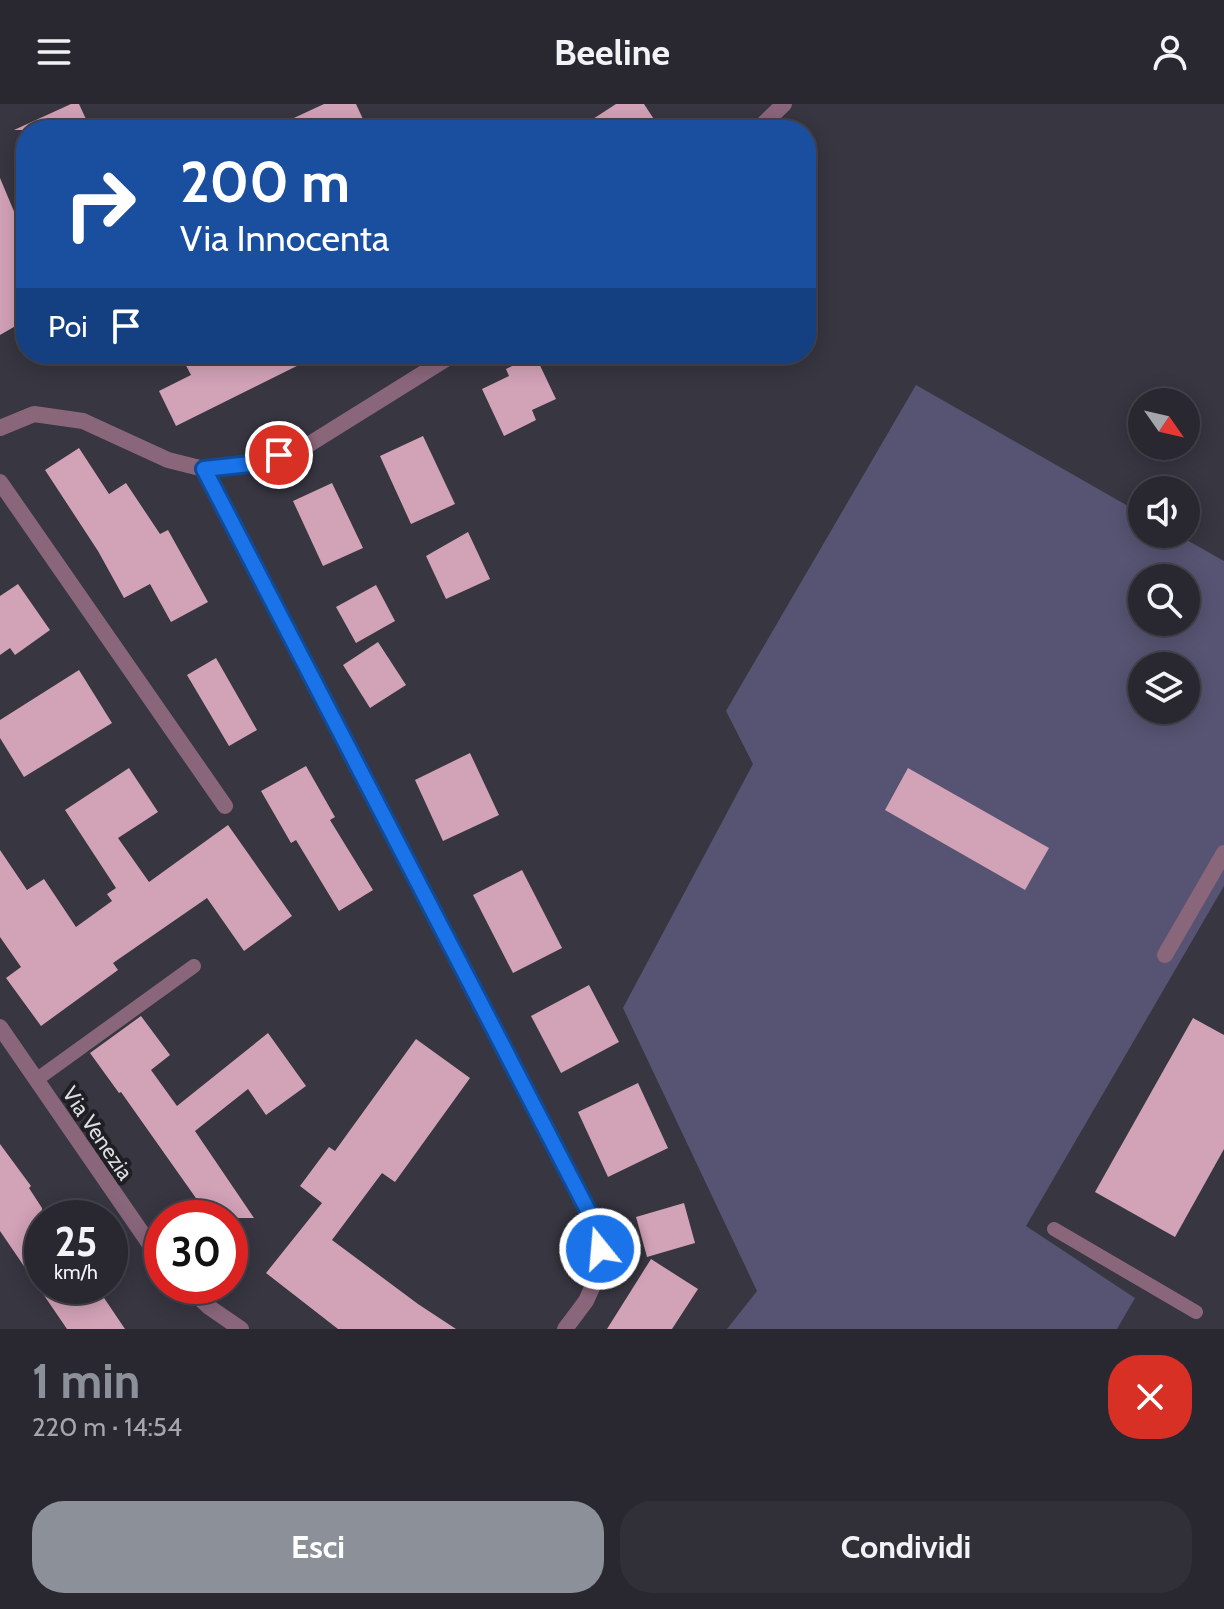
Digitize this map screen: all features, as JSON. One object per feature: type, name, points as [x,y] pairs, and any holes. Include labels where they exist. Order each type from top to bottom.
[{"type":"street","points":[[767,120],[784,104]]},
{"type":"street","points":[[0,428],[34,414],[83,421],[168,460],[204,469],[250,464],[308,445],[438,364]]},
{"type":"street","points":[[204,469],[598,1230],[601,1268],[586,1301],[565,1329]]},
{"type":"street","points":[[0,482],[225,806]]},
{"type":"street","points":[[1165,955],[1224,853]]},
{"type":"street","name":"Via Venezia","points":[[0,1027],[144,1236]]},
{"type":"street","points":[[206,1304],[241,1329]]},
{"type":"lane","points":[[36,1080],[194,966]]},
{"type":"lane","points":[[1054,1229],[1196,1312]]},
{"type":"shaded area","points":[[916,385],[1128,506],[1128,548],[1200,548],[1224,561],[1224,886],[1026,1226],[1135,1298],[1117,1329],[727,1329],[757,1291],[623,1008],[753,764],[726,711]]},
{"type":"building","points":[[71,104],[79,104],[86,120],[36,120]]},
{"type":"building","points":[[324,104],[356,104],[363,120],[290,120]]},
{"type":"building","points":[[616,104],[644,104],[654,120],[591,120]]},
{"type":"building","points":[[0,178],[16,216],[16,326],[0,335]]},
{"type":"building","points":[[185,364],[301,364],[176,426],[159,391],[191,375]]},
{"type":"building","points":[[516,364],[539,364],[556,399],[532,410],[536,420],[504,436],[482,389],[509,376],[506,369]]},
{"type":"building","points":[[423,436],[455,504],[411,524],[380,456]]},
{"type":"building","points":[[79,448],[109,494],[126,483],[160,534],[168,530],[208,602],[171,622],[150,584],[124,598],[98,551],[45,470]]},
{"type":"building","points":[[332,483],[363,548],[323,566],[293,501]]},
{"type":"building","points":[[468,532],[490,579],[446,599],[426,556]]},
{"type":"building","points":[[18,584],[50,630],[15,655],[10,648],[0,655],[0,596]]},
{"type":"building","points":[[376,585],[395,621],[356,643],[336,607]]},
{"type":"building","points":[[378,642],[406,685],[370,708],[343,665]]},
{"type":"building","points":[[216,658],[257,730],[229,746],[187,675]]},
{"type":"building","points":[[79,670],[112,723],[24,777],[0,738],[0,720]]},
{"type":"building","points":[[470,753],[499,815],[443,841],[415,780]]},
{"type":"building","points":[[306,766],[335,817],[330,820],[373,890],[339,911],[296,840],[291,843],[261,791]]},
{"type":"building","points":[[129,768],[158,812],[118,838],[149,882],[228,825],[292,916],[244,951],[207,898],[113,963],[118,970],[41,1026],[6,978],[21,967],[0,937],[0,850],[27,890],[44,879],[76,927],[112,901],[107,894],[116,888],[65,810]]},
{"type":"building","points":[[908,768],[1049,848],[1025,890],[885,810]]},
{"type":"building","points":[[522,870],[562,948],[513,973],[473,895]]},
{"type":"building","points":[[589,985],[619,1042],[561,1073],[531,1016]]},
{"type":"building","points":[[141,1016],[170,1055],[151,1070],[177,1106],[268,1033],[306,1086],[266,1115],[248,1089],[195,1131],[242,1200],[197,1200],[90,1053]]},
{"type":"building","points":[[1193,1018],[1224,1035],[1224,1149],[1175,1237],[1095,1192]]},
{"type":"building","points":[[416,1039],[470,1078],[395,1182],[382,1173],[332,1240],[456,1329],[338,1329],[266,1273],[322,1203],[300,1186],[329,1147],[335,1151]]},
{"type":"building","points":[[638,1083],[668,1148],[608,1177],[578,1112]]},
{"type":"building","points":[[0,1144],[31,1186],[29,1188],[37,1200],[24,1200],[24,1266],[0,1231]]},
{"type":"building","points":[[684,1203],[695,1243],[647,1257],[636,1217]]},
{"type":"building","points":[[651,1259],[698,1289],[672,1329],[607,1329]]},
{"type":"building","points":[[50,1304],[108,1304],[125,1329],[67,1329]]},
{"type":"route","points":[[279,455],[250,464],[204,469],[598,1230],[600,1249]]}]
